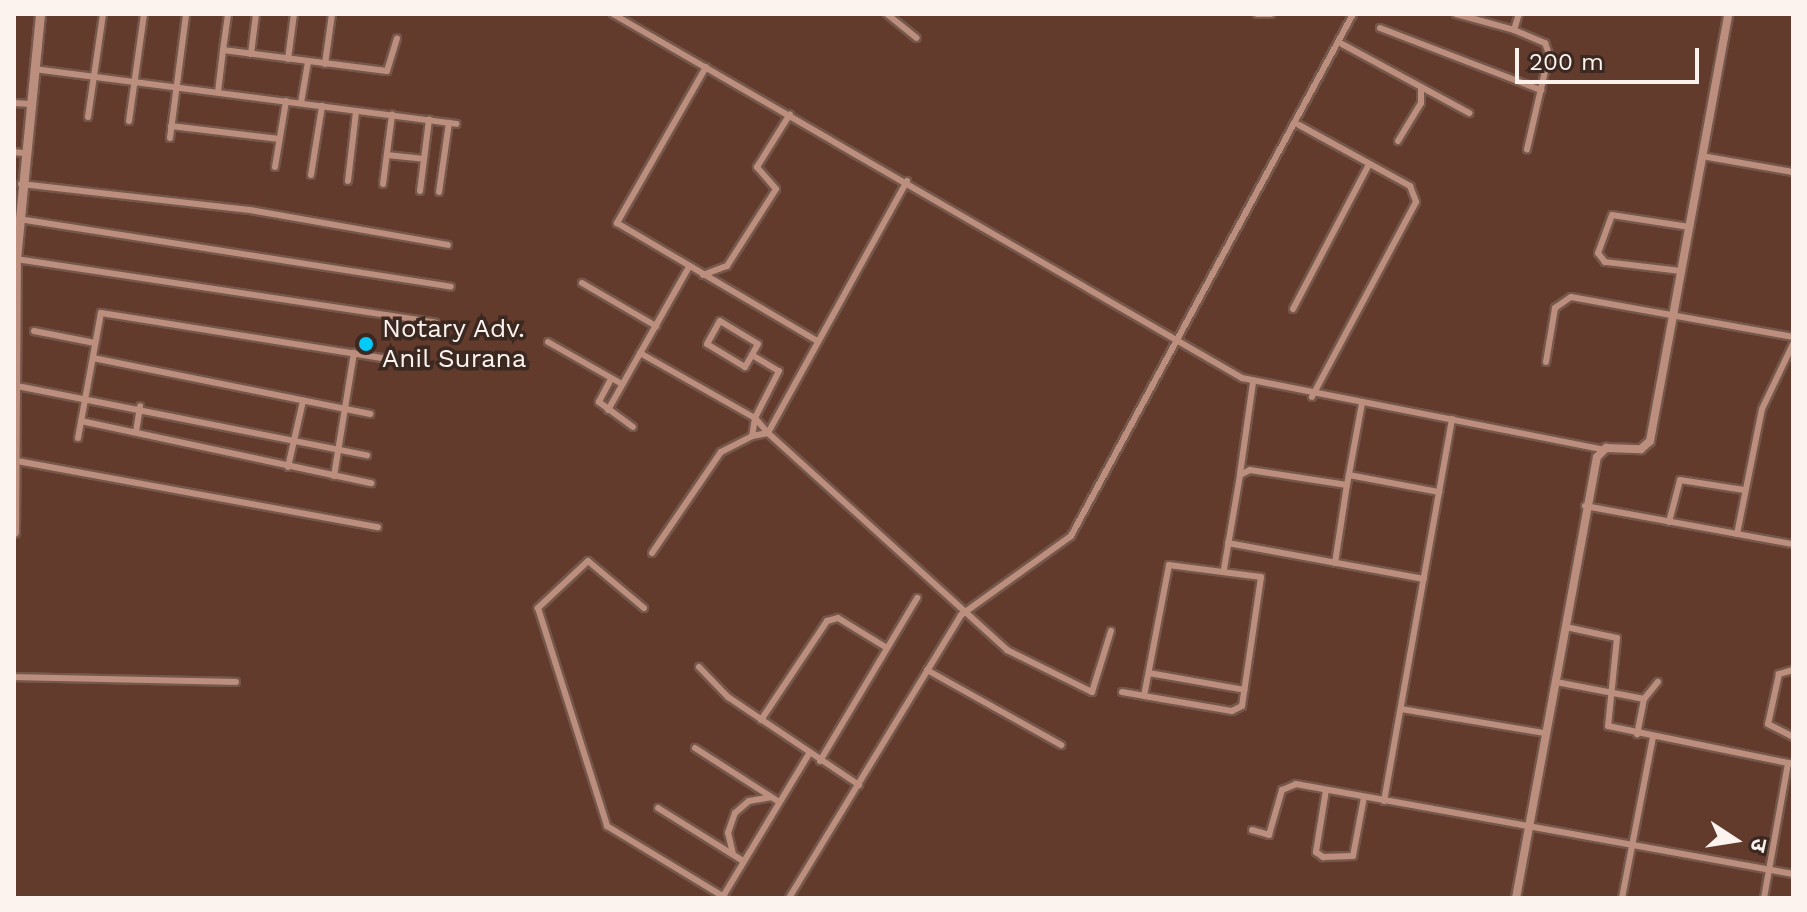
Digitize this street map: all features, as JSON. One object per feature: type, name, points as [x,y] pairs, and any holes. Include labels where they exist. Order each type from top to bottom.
[{"type":"main road","points":[[14,532],[17,205],[21,184],[19,152],[30,104],[40,14]]},
{"type":"street","points":[[88,117],[103,14]]},
{"type":"street","points":[[129,121],[144,14]]},
{"type":"street","points":[[170,138],[186,14]]},
{"type":"street","points":[[218,92],[228,14]]},
{"type":"street","points":[[251,54],[256,14]]},
{"type":"street","points":[[288,59],[294,14]]},
{"type":"street","points":[[325,64],[332,14]]},
{"type":"street","points":[[613,14],[907,181],[1177,344],[1253,383],[1312,397],[1452,419],[1601,449],[1641,449],[1650,441],[1728,14]]},
{"type":"street","points":[[887,14],[917,38]]},
{"type":"street","points":[[1257,14],[1271,14]]},
{"type":"street","points":[[789,898],[961,615],[1071,536],[1299,125],[1342,44],[1353,14]]},
{"type":"street","points":[[1456,14],[1514,30],[1549,49],[1527,149]]},
{"type":"street","points":[[1514,30],[1519,14]]},
{"type":"street","points":[[1380,28],[1541,90]]},
{"type":"street","points":[[223,50],[390,71],[397,38]]},
{"type":"street","points":[[1342,44],[1469,113]]},
{"type":"street","points":[[301,103],[308,62]]},
{"type":"street","points":[[706,67],[617,223],[817,341]]},
{"type":"street","points":[[34,69],[452,123],[439,192]]},
{"type":"street","points":[[1398,141],[1421,103],[1421,87]]},
{"type":"street","points":[[275,167],[286,101]]},
{"type":"street","points":[[14,103],[30,104]]},
{"type":"street","points":[[311,175],[322,106]]},
{"type":"street","points":[[348,181],[356,112]]},
{"type":"street","points":[[703,275],[727,266],[776,189],[757,167],[790,114]]},
{"type":"street","points":[[383,184],[392,115]]},
{"type":"street","points":[[420,191],[429,120]]},
{"type":"street","points":[[1299,125],[1410,186],[1416,202],[1312,397]]},
{"type":"street","points":[[171,126],[279,139]]},
{"type":"street","points":[[387,155],[424,159]]},
{"type":"street","points":[[1702,156],[1793,172]]},
{"type":"street","points":[[1293,309],[1369,164]]},
{"type":"street","points":[[768,433],[794,379],[907,181]]},
{"type":"street","points":[[21,184],[250,210],[448,245]]},
{"type":"street","points":[[1681,271],[1605,262],[1598,253],[1612,215],[1689,227]]},
{"type":"street","points":[[19,219],[451,287]]},
{"type":"street","points":[[16,259],[435,322]]},
{"type":"street","points":[[608,410],[689,267]]},
{"type":"street","points":[[582,283],[656,326]]},
{"type":"street","points":[[1546,362],[1563,298],[1793,337]]},
{"type":"street","points":[[78,438],[101,313],[413,363]]},
{"type":"street","points":[[720,321],[758,344],[752,355],[745,367],[707,344],[720,321]]},
{"type":"street","points":[[34,331],[95,343]]},
{"type":"street","points":[[548,342],[622,384]]},
{"type":"street","points":[[1737,534],[1762,409],[1793,344]]},
{"type":"street","points":[[334,476],[354,353]]},
{"type":"street","points":[[640,353],[755,418],[961,615],[1007,650],[1087,692],[1095,690],[1111,631]]},
{"type":"street","points":[[752,355],[794,379]]},
{"type":"street","points":[[93,358],[370,414]]},
{"type":"street","points":[[752,436],[755,418],[779,371]]},
{"type":"street","points":[[611,379],[599,400],[633,427]]},
{"type":"street","points":[[1224,569],[1253,383]]},
{"type":"street","points":[[17,386],[86,395],[367,455]]},
{"type":"street","points":[[288,467],[303,401]]},
{"type":"street","points":[[1335,563],[1362,403]]},
{"type":"street","points":[[136,432],[140,406]]},
{"type":"street","points":[[1384,801],[1452,419]]},
{"type":"street","points":[[81,421],[371,483]]},
{"type":"street","points":[[652,553],[721,452],[752,436],[768,433]]},
{"type":"street","points":[[1516,898],[1585,506],[1601,449]]},
{"type":"street","points":[[17,461],[378,527]]},
{"type":"street","points":[[1240,475],[1250,470],[1347,485]]},
{"type":"street","points":[[1349,475],[1439,492]]},
{"type":"street","points":[[1669,522],[1680,480],[1744,490]]},
{"type":"street","points":[[1585,506],[1793,544]]},
{"type":"street","points":[[1228,543],[1424,579]]},
{"type":"street","points":[[644,608],[588,561],[538,608],[607,826],[724,897],[809,754]]},
{"type":"street","points":[[1122,692],[1144,696],[1232,711],[1242,706],[1264,580],[1224,569],[1169,565],[1144,696]]},
{"type":"street","points":[[820,761],[917,598]]},
{"type":"street","points":[[761,720],[827,621],[838,618],[887,648]]},
{"type":"street","points":[[1566,627],[1617,638],[1609,692],[1608,726],[1790,763],[1764,898]]},
{"type":"street","points":[[699,667],[761,720],[859,785]]},
{"type":"street","points":[[927,670],[1061,745]]},
{"type":"street","points":[[1793,670],[1779,674],[1768,724],[1793,737]]},
{"type":"street","points":[[1149,673],[1245,690]]},
{"type":"street","points":[[14,677],[236,682]]},
{"type":"street","points":[[1556,682],[1644,699]]},
{"type":"street","points":[[1637,734],[1644,699],[1658,682]]},
{"type":"street","points":[[1401,709],[1545,733]]},
{"type":"street","points":[[1622,898],[1653,737]]},
{"type":"street","points":[[695,748],[779,802]]},
{"type":"street","points":[[1252,830],[1269,835],[1288,785],[1793,874]]},
{"type":"street","points":[[1326,790],[1316,852],[1323,857],[1353,856],[1364,797]]},
{"type":"street","points":[[733,854],[728,833],[735,813],[749,801],[771,797]]},
{"type":"street","points":[[658,808],[743,861]]},
{"type":"place","name":"Notary Adv. Anil Surana","points":[[366,344]]}]
